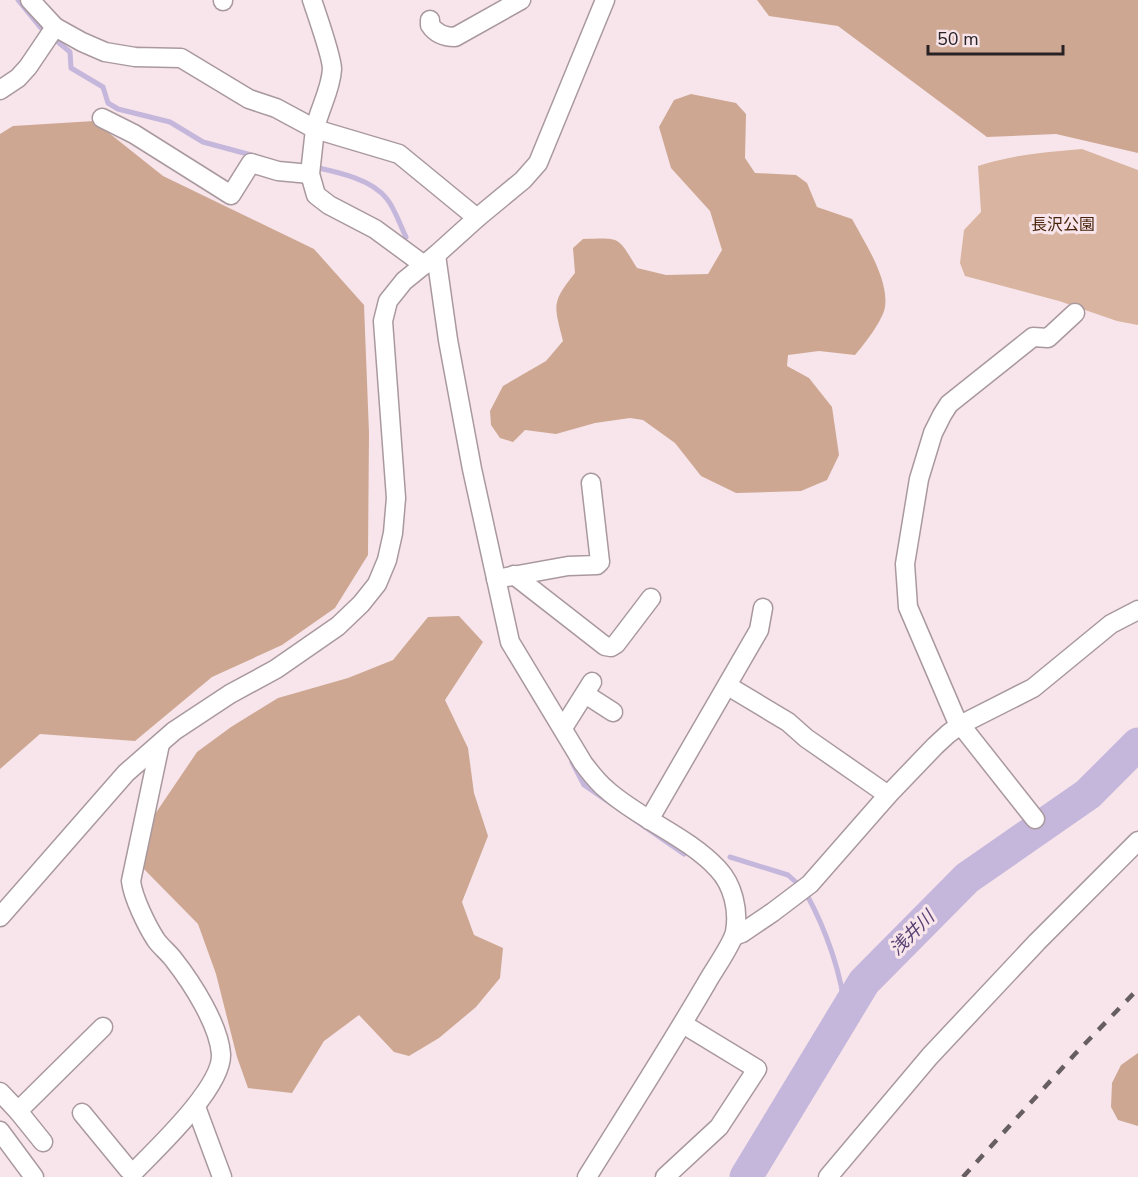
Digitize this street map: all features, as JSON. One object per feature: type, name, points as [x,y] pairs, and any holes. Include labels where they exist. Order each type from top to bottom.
[{"type":"street","points":[[30,0],[54,27],[105,52],[135,57],[181,58],[249,99],[276,108],[315,129],[399,154],[477,218]]},
{"type":"street","points":[[312,0],[332,68],[315,129],[310,174],[316,195],[328,205],[430,260],[448,340],[472,469],[505,577],[510,642],[595,779],[619,800],[711,862],[732,890],[736,916],[734,936],[683,1024],[587,1177]]},
{"type":"street","points":[[430,20],[433,29],[442,35],[455,37],[521,0]]},
{"type":"street","points":[[0,917],[126,773],[174,731],[230,694],[276,669],[338,626],[361,604],[377,584],[387,560],[393,533],[396,498],[383,321],[388,301],[404,280],[523,180],[538,163],[579,68],[605,0]]},
{"type":"street","points":[[0,90],[18,78],[28,67],[54,27]]},
{"type":"street","points":[[102,118],[134,134],[231,195],[251,164],[278,171],[310,174]]},
{"type":"street","points":[[1035,819],[956,719],[908,607],[904,564],[919,479],[933,433],[949,404],[1033,337],[1048,338],[1075,313]]},
{"type":"street","points":[[505,577],[568,566],[593,566],[600,562],[591,483]]},
{"type":"street","points":[[505,577],[608,647],[616,644],[651,598]]},
{"type":"street","points":[[649,820],[759,630],[763,608]]},
{"type":"street","points":[[734,936],[742,933],[810,884],[888,795],[935,746],[960,725],[1033,688],[1111,624],[1138,610]]},
{"type":"street","points":[[728,686],[788,722],[806,738],[888,795]]},
{"type":"street","points":[[563,729],[589,688],[613,712]]},
{"type":"street","points":[[82,1113],[133,1173],[196,1107],[219,1069],[221,1054],[215,1031],[196,992],[156,939],[133,892],[131,881],[160,744]]},
{"type":"street","points":[[828,1177],[930,1056],[1037,942],[1138,841]]},
{"type":"street","points":[[665,1177],[719,1127],[757,1069],[683,1024]]},
{"type":"street","points":[[18,1111],[103,1027]]},
{"type":"street","points":[[0,1092],[43,1142]]},
{"type":"street","points":[[196,1107],[222,1177]]},
{"type":"street","points":[[0,1131],[34,1177]]},
{"type":"green space","name":"長沢公園","points":[[1082,149],[1138,170],[1138,325],[1117,321],[1059,301],[965,276],[960,263],[964,230],[981,212],[978,166],[1016,157]]},
{"type":"shaded area","points":[[757,0],[1138,0],[1138,153],[1056,134],[987,137],[838,26],[769,16]]},
{"type":"shaded area","points":[[691,94],[736,103],[746,114],[745,158],[755,173],[796,175],[807,183],[817,207],[852,219],[880,273],[885,296],[884,312],[873,332],[855,355],[819,351],[788,355],[787,366],[809,378],[832,407],[839,455],[827,480],[801,491],[736,493],[701,476],[675,443],[643,420],[630,418],[595,423],[556,434],[525,430],[513,442],[500,438],[491,425],[490,411],[503,386],[546,361],[563,341],[557,312],[558,298],[575,273],[573,248],[583,239],[617,241],[626,250],[637,268],[666,275],[708,274],[722,250],[710,211],[671,168],[659,127],[674,100]]},
{"type":"shaded area","points":[[94,121],[163,176],[314,249],[364,305],[369,433],[368,555],[335,608],[282,645],[212,677],[135,741],[40,734],[0,769],[0,134],[13,126]]},
{"type":"shaded area","points":[[459,616],[483,642],[445,700],[468,748],[474,793],[488,836],[462,902],[474,935],[503,948],[500,978],[476,1007],[439,1038],[409,1056],[394,1052],[359,1015],[324,1041],[292,1093],[248,1088],[237,1057],[216,974],[198,924],[140,865],[149,823],[197,752],[231,727],[278,698],[348,678],[393,660],[428,617]]},
{"type":"shaded area","points":[[1138,1053],[1138,1126],[1118,1120],[1111,1107],[1112,1083],[1121,1065]]},
{"type":"waterway","points":[[18,0],[40,27],[70,52],[71,68],[103,87],[108,103],[118,109],[170,122],[203,142],[255,156]]},
{"type":"waterway","points":[[314,167],[354,177],[380,192],[392,207],[406,237]]},
{"type":"waterway","name":"浅井川","points":[[746,1177],[864,982],[967,878],[1088,794],[1138,744]]},
{"type":"waterway","points":[[572,762],[584,785],[684,854]]},
{"type":"waterway","points":[[730,857],[788,875],[798,884]]},
{"type":"waterway","points":[[807,895],[832,953],[841,984],[845,1014]]},
{"type":"railway","points":[[963,1177],[1075,1054],[1138,989]]}]
